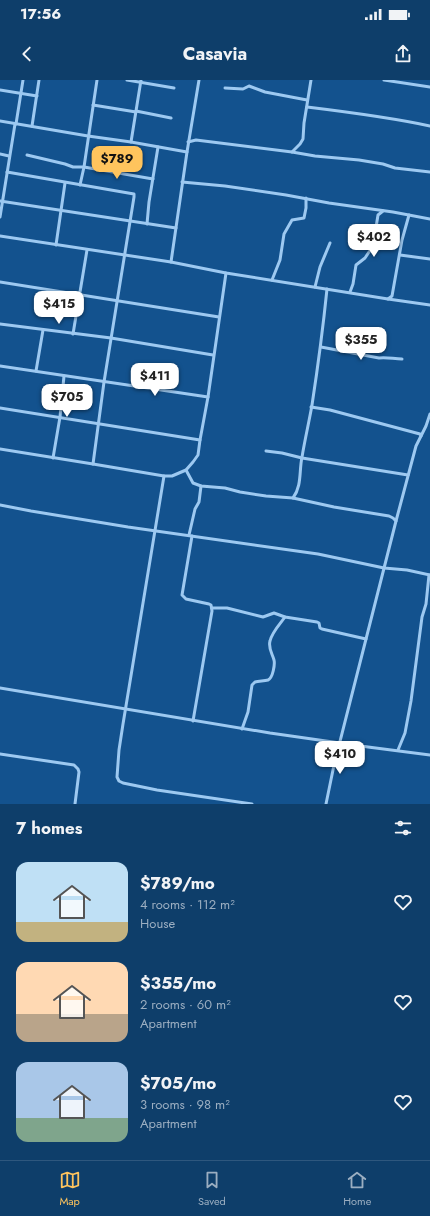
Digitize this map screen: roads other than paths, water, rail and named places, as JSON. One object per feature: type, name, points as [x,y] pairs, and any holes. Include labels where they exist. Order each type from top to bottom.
[{"type":"street","points":[[0,217],[1,202],[23,80]]},
{"type":"street","points":[[32,126],[39,80]]},
{"type":"street","points":[[80,185],[97,80]]},
{"type":"street","points":[[127,80],[141,81],[174,88]]},
{"type":"street","points":[[171,262],[188,142],[199,80]]},
{"type":"street","points":[[292,152],[303,139],[307,100],[311,80]]},
{"type":"street","points":[[384,80],[430,87]]},
{"type":"street","points":[[131,142],[141,81]]},
{"type":"street","points":[[225,88],[243,89],[249,86],[265,92],[307,100]]},
{"type":"street","points":[[0,90],[37,96]]},
{"type":"street","points":[[93,105],[171,118]]},
{"type":"street","points":[[307,107],[369,115],[430,126]]},
{"type":"street","points":[[0,121],[187,152]]},
{"type":"street","points":[[188,142],[196,140],[383,164],[395,168],[430,172]]},
{"type":"street","points":[[147,224],[158,147]]},
{"type":"street","points":[[0,154],[9,156]]},
{"type":"street","points":[[27,155],[60,162],[73,167],[84,167],[153,179]]},
{"type":"street","points":[[7,172],[134,194],[131,221],[104,382],[93,464]]},
{"type":"street","points":[[0,182],[5,180]]},
{"type":"street","points":[[182,182],[225,186],[306,198],[430,219]]},
{"type":"street","points":[[56,245],[65,183]]},
{"type":"street","points":[[272,280],[280,260],[284,234],[292,220],[304,218],[306,198]]},
{"type":"street","points":[[1,202],[176,228]]},
{"type":"street","points":[[350,292],[356,265],[365,258],[373,246],[378,215],[383,210]]},
{"type":"street","points":[[388,299],[392,296],[402,240],[409,216]]},
{"type":"street","points":[[0,236],[171,262],[226,273],[430,305]]},
{"type":"street","points":[[315,287],[320,267],[330,243]]},
{"type":"street","points":[[73,334],[87,250]]},
{"type":"street","points":[[400,255],[430,260]]},
{"type":"street","points":[[0,449],[164,476],[172,476],[186,470],[198,455],[226,273]]},
{"type":"street","points":[[0,282],[219,317]]},
{"type":"street","points":[[293,498],[297,493],[300,483],[302,458],[321,347],[328,289]]},
{"type":"street","points":[[0,324],[111,338],[213,354]]},
{"type":"street","points":[[36,371],[43,330]]},
{"type":"street","points":[[321,347],[379,358],[386,357],[402,359]]},
{"type":"street","points":[[0,366],[208,397]]},
{"type":"street","points":[[53,458],[60,417],[64,376]]},
{"type":"street","points":[[311,407],[330,410],[405,429],[420,434],[421,436]]},
{"type":"street","points":[[0,408],[200,440]]},
{"type":"street","points":[[326,804],[334,765],[408,475],[416,446],[430,414]]},
{"type":"street","points":[[266,451],[408,475]]},
{"type":"street","points":[[186,470],[193,483],[201,486],[226,488],[266,496],[293,498],[334,507],[389,516],[396,521]]},
{"type":"street","points":[[164,476],[119,750],[117,777],[123,784],[228,802],[252,804]]},
{"type":"street","points":[[201,486],[199,502],[195,509],[190,535],[182,595],[186,599],[209,604],[212,608],[227,608],[259,616],[274,613],[286,617],[317,622],[322,629],[366,639]]},
{"type":"street","points":[[0,505],[154,530],[318,554],[384,568],[406,570],[430,575],[428,598],[422,617],[405,733],[398,750]]},
{"type":"street","points":[[193,721],[212,608]]},
{"type":"street","points":[[242,729],[248,712],[252,685],[255,682],[267,680],[271,676],[274,661],[270,650],[270,641],[277,628],[286,617]]},
{"type":"street","points":[[0,688],[242,729],[340,744],[430,755]]},
{"type":"street","points":[[0,754],[74,765],[79,772],[75,804]]}]
